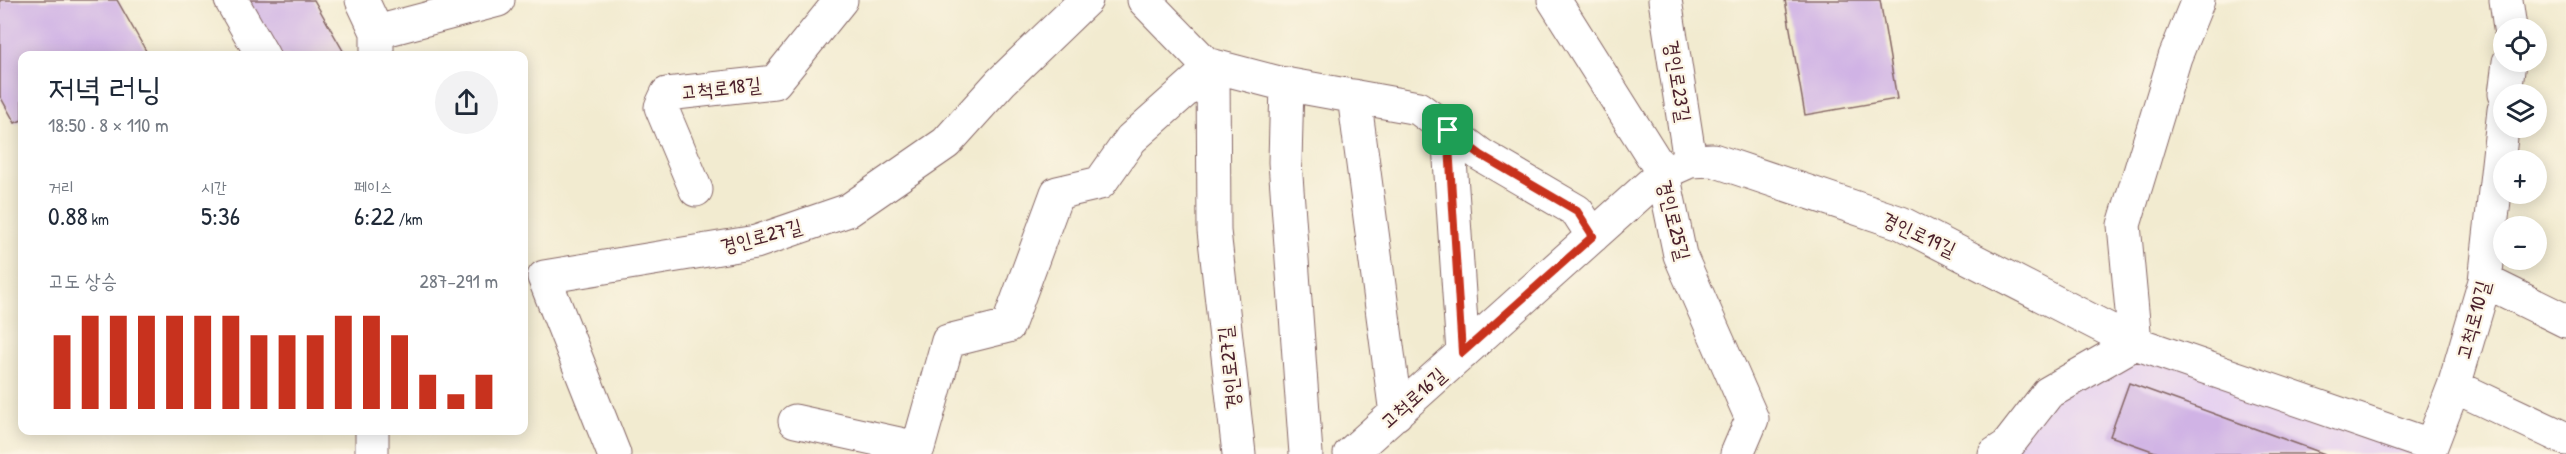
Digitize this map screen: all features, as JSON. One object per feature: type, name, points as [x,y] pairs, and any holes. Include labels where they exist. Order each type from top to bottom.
[{"type":"street","points":[[231,0],[260,51]]},
{"type":"street","points":[[362,0],[377,44],[498,0]]},
{"type":"street","name":"고척로18길","points":[[696,190],[661,107],[667,94],[775,82],[841,0]]},
{"type":"street","name":"경인로27길","points":[[614,454],[544,277],[756,242],[849,210],[946,143],[1001,82],[1086,0]]},
{"type":"street","points":[[1144,0],[1206,64],[1287,84],[1418,108],[1481,155],[1577,211],[1593,236]]},
{"type":"street","name":"경인로25길","points":[[1554,0],[1677,167],[1680,255],[1752,419],[1743,452]]},
{"type":"street","name":"경인로23길","points":[[1665,0],[1677,167]]},
{"type":"street","points":[[1995,454],[2007,446],[2048,393],[2135,343],[2124,225],[2175,57],[2198,0]]},
{"type":"street","points":[[2506,0],[2509,18]]},
{"type":"street","points":[[795,421],[918,448],[948,341],[1008,326],[1057,193],[1100,183],[1131,139],[1213,66]]},
{"type":"street","name":"경인로27길","points":[[1213,66],[1214,231],[1239,454]]},
{"type":"street","points":[[1287,84],[1284,162],[1306,454]]},
{"type":"street","points":[[1354,96],[1396,414]]},
{"type":"street","points":[[1448,130],[1462,353]]},
{"type":"street","name":"고척로10길","points":[[2429,450],[2454,386],[2485,281],[2501,138]]},
{"type":"street","name":"경인로19길","points":[[1677,167],[1713,160],[1901,223],[2135,343],[2429,450]]},
{"type":"street","name":"고척로16길","points":[[1350,454],[1593,236],[1677,167]]},
{"type":"street","points":[[2485,281],[2566,321]]},
{"type":"street","points":[[2454,386],[2566,439]]},
{"type":"street","points":[[372,435],[372,454]]},
{"type":"shaded area","points":[[2135,343],[2437,454],[1995,454],[2048,393],[2071,357]]},
{"type":"building","points":[[0,0],[117,0],[146,51],[18,51],[18,122],[15,123],[0,96]]},
{"type":"building","points":[[245,0],[314,0],[343,51],[274,51]]},
{"type":"building","points":[[1785,0],[1880,0],[1897,99],[1805,115]]},
{"type":"building","points":[[2129,383],[2325,454],[2161,454],[2110,436]]},
{"type":"route","points":[[1448,130],[1481,155],[1577,211],[1593,236],[1462,353],[1453,205],[1448,130]]}]
